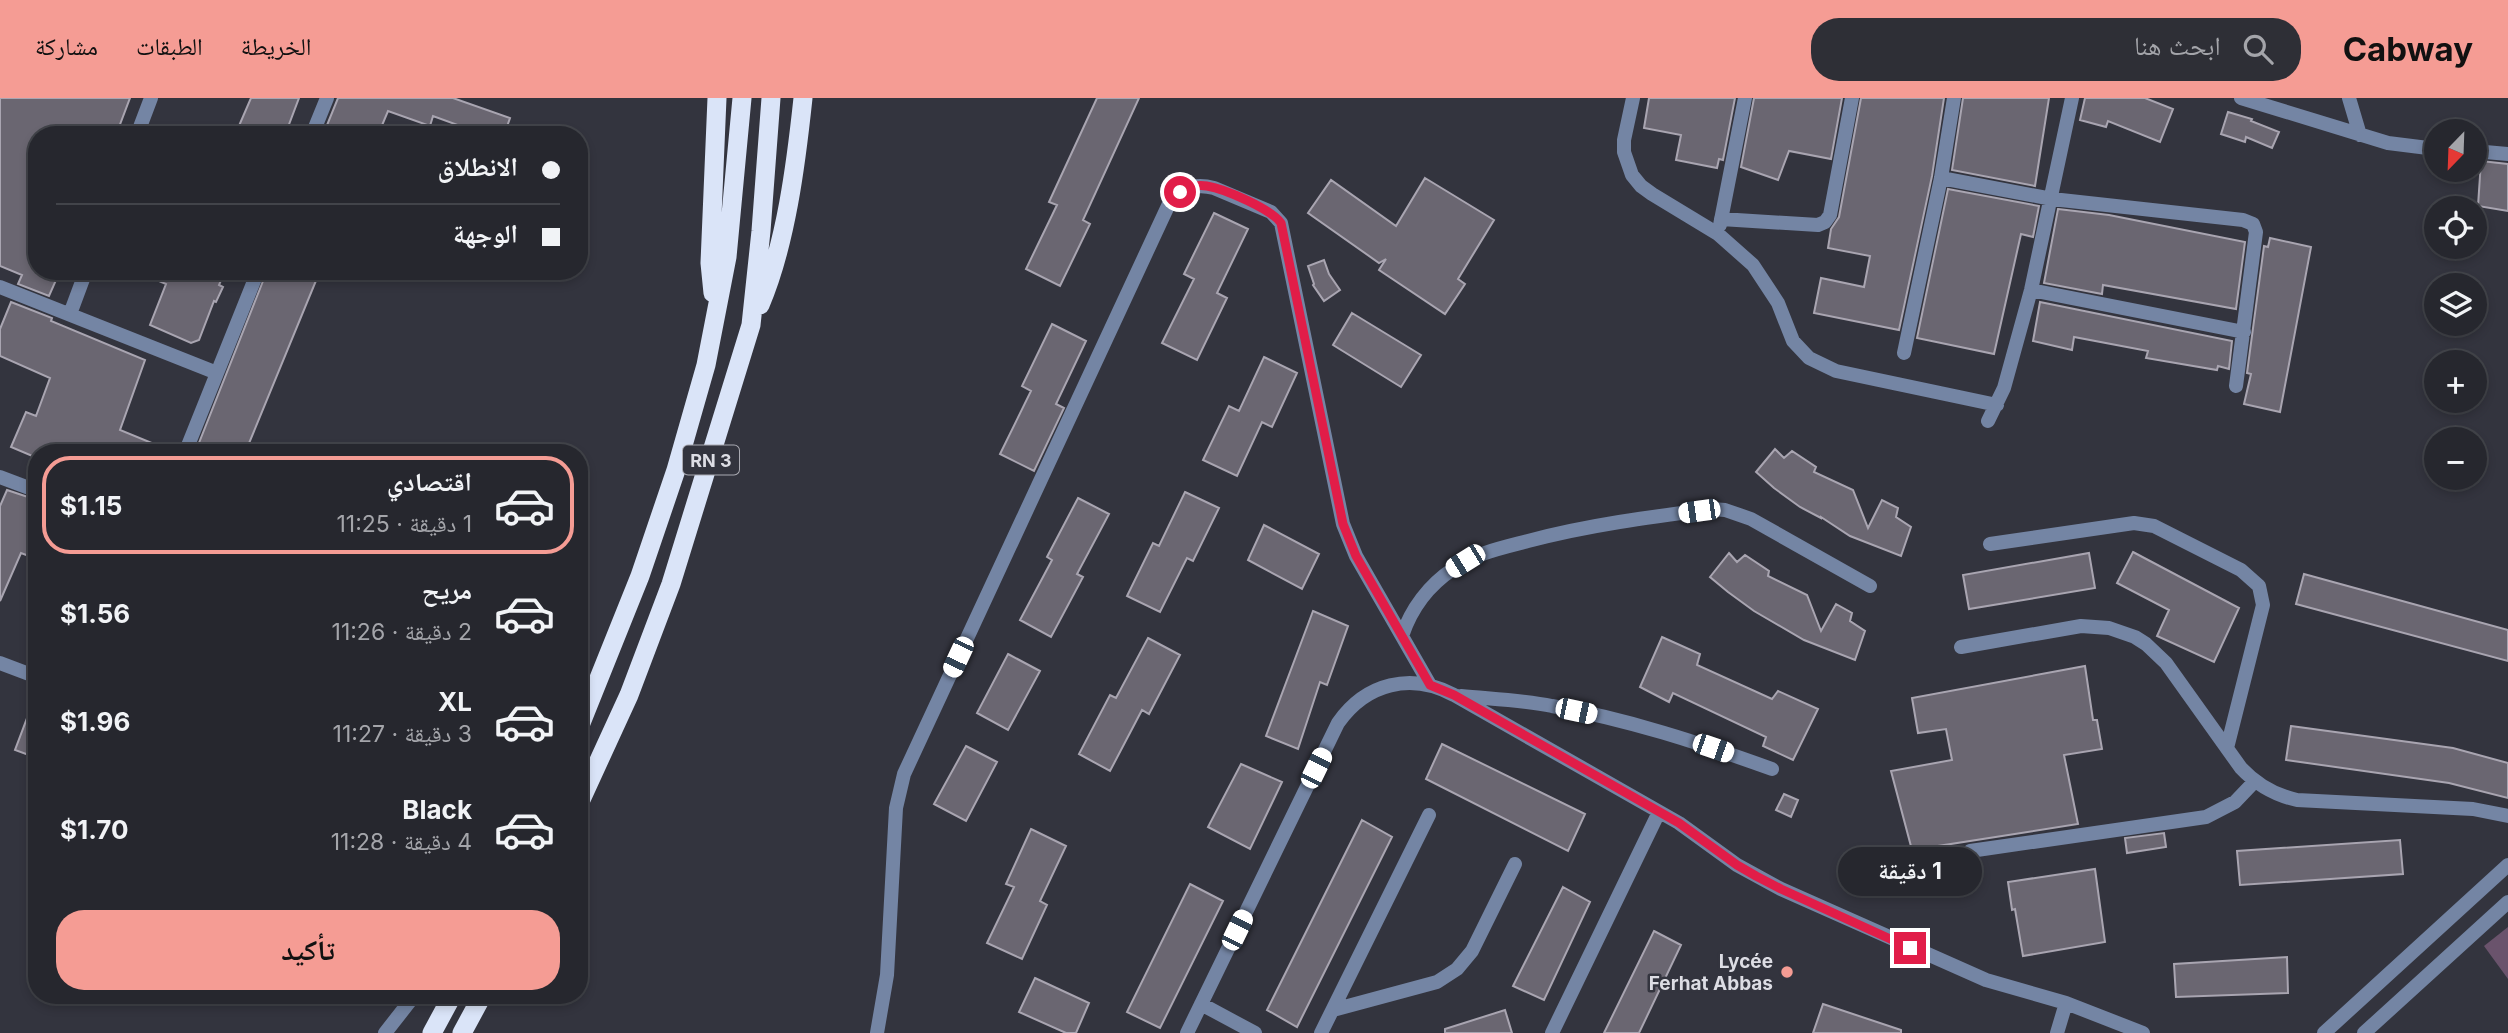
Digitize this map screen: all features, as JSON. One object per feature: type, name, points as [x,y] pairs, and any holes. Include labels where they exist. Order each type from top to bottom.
[{"type":"highway","points":[[716,318],[710,263],[717,98]]},
{"type":"highway","name":"RN 3","points":[[588,706],[640,576],[668,494],[706,365],[727,257],[742,98]]},
{"type":"highway","name":"RN 3","points":[[588,784],[629,695],[671,584],[751,325],[771,98]]},
{"type":"highway","points":[[751,325],[771,278],[796,161],[803,98]]},
{"type":"highway","points":[[432,1033],[448,1004]]},
{"type":"highway","points":[[462,1033],[478,1004]]},
{"type":"street","points":[[140,126],[151,98]]},
{"type":"street","points":[[316,126],[327,98]]},
{"type":"street","points":[[1633,98],[1624,140],[1624,152],[1632,174],[1641,186],[1652,194],[1720,226],[1753,265],[1778,303],[1793,341],[1809,358],[1822,366],[1997,405]]},
{"type":"street","points":[[1720,226],[1745,98]]},
{"type":"street","points":[[1720,226],[1818,225],[1825,222],[1830,215],[1852,98]]},
{"type":"street","points":[[1904,353],[1941,178],[1954,98]]},
{"type":"street","points":[[1988,421],[1997,405],[2031,290],[2072,98]]},
{"type":"street","points":[[2241,98],[2388,143],[2424,148]]},
{"type":"street","points":[[2349,98],[2360,135]]},
{"type":"street","points":[[2487,152],[2508,153]]},
{"type":"street","points":[[1941,178],[2052,199],[2243,220],[2253,224],[2256,232],[2236,386]]},
{"type":"street","points":[[877,1033],[887,975],[896,808],[904,774],[1168,206],[1173,198],[1188,188],[1214,188],[1271,212],[1281,223],[1343,524],[1356,556],[1430,685]]},
{"type":"street","points":[[70,314],[83,280]]},
{"type":"street","points":[[189,444],[254,280]]},
{"type":"street","points":[[0,287],[218,373]]},
{"type":"street","points":[[2031,290],[2244,332]]},
{"type":"street","points":[[0,477],[28,488]]},
{"type":"street","points":[[1402,636],[1415,607],[1437,581],[1450,570],[1480,554],[1581,528],[1713,509],[1726,510],[1751,519],[1870,586]]},
{"type":"street","points":[[1990,544],[2134,523],[2154,526],[2241,570],[2259,586],[2263,605],[2227,748]]},
{"type":"street","points":[[1961,647],[2081,626],[2122,632],[2146,644],[2166,663],[2255,782],[2275,793],[2297,800],[2473,809],[2508,816]]},
{"type":"street","points":[[0,663],[28,674]]},
{"type":"street","points":[[1186,1033],[1346,713],[1377,689],[1403,682],[1430,685],[1454,695],[1659,812],[1737,865],[1781,889],[1986,980],[2066,1003],[2143,1033]]},
{"type":"street","points":[[1454,695],[1550,705],[1602,716],[1713,748],[1772,769]]},
{"type":"street","points":[[1970,851],[2206,817],[2235,802],[2255,782]]},
{"type":"street","points":[[1552,1033],[1659,812]]},
{"type":"street","points":[[1321,1033],[1429,815]]},
{"type":"street","points":[[1333,1010],[1437,982],[1457,969],[1472,951],[1515,864]]},
{"type":"street","points":[[2325,1033],[2508,865]]},
{"type":"street","points":[[2364,1033],[2508,902]]},
{"type":"street","points":[[2057,1033],[2066,1003]]},
{"type":"street","points":[[385,1033],[408,1004]]},
{"type":"street","points":[[1201,1004],[1255,1033]]},
{"type":"shaded area","points":[[2508,927],[2508,979],[2484,946]]},
{"type":"building","points":[[0,98],[130,98],[119,126],[28,126],[28,280],[56,280],[49,296],[18,284],[22,275],[0,266]]},
{"type":"building","points":[[251,98],[299,98],[288,126],[239,126]]},
{"type":"building","points":[[338,98],[453,98],[510,118],[507,126],[460,126],[433,116],[430,126],[388,111],[382,126],[327,126]]},
{"type":"building","points":[[1097,98],[1139,98],[1083,220],[1090,224],[1060,286],[1026,269],[1057,205],[1049,202]]},
{"type":"building","points":[[1649,98],[1735,98],[1723,160],[1719,159],[1717,168],[1676,160],[1681,135],[1644,128]]},
{"type":"building","points":[[1754,98],[1842,98],[1831,159],[1789,151],[1778,180],[1741,167]]},
{"type":"building","points":[[1861,98],[1944,98],[1932,176],[1899,330],[1814,313],[1821,278],[1864,287],[1870,256],[1828,248],[1831,229],[1839,217]]},
{"type":"building","points":[[1963,98],[2049,98],[2035,186],[1952,170]]},
{"type":"building","points":[[2085,98],[2145,98],[2173,109],[2160,142],[2108,121],[2106,127],[2080,120]]},
{"type":"building","points":[[2228,112],[2252,119],[2251,121],[2279,132],[2272,148],[2246,137],[2245,142],[2221,134]]},
{"type":"building","points":[[2487,162],[2508,164],[2508,211],[2487,208],[2487,196],[2479,196],[2480,182],[2487,182]]},
{"type":"building","points":[[1425,178],[1494,220],[1458,279],[1465,284],[1445,314],[1379,270],[1386,259],[1379,263],[1308,213],[1331,180],[1396,226]]},
{"type":"building","points":[[1948,189],[2039,206],[2033,237],[2021,234],[1994,354],[1917,338]]},
{"type":"building","points":[[2058,209],[2109,215],[2245,242],[2236,309],[2103,285],[2102,294],[2044,283]]},
{"type":"building","points":[[1214,213],[1248,229],[1217,293],[1227,298],[1197,360],[1162,343],[1194,279],[1184,274]]},
{"type":"building","points":[[2270,238],[2311,247],[2280,412],[2244,404],[2251,374],[2247,373],[2264,246],[2268,247]]},
{"type":"building","points":[[1324,260],[1329,274],[1340,290],[1324,301],[1313,285],[1308,266]]},
{"type":"building","points":[[157,280],[221,280],[219,285],[223,287],[216,302],[214,301],[199,340],[191,343],[150,325],[166,284]]},
{"type":"building","points":[[263,280],[316,280],[249,444],[199,444]]},
{"type":"building","points":[[11,302],[145,360],[120,430],[154,444],[28,444],[28,454],[11,447],[26,412],[36,416],[50,378],[0,356],[0,329]]},
{"type":"building","points":[[2040,302],[2232,341],[2229,369],[2218,366],[2217,370],[2146,358],[2148,351],[2074,337],[2072,350],[2033,341]]},
{"type":"building","points":[[1352,313],[1421,355],[1401,387],[1333,345]]},
{"type":"building","points":[[1052,324],[1086,341],[1056,404],[1064,408],[1034,471],[1000,454],[1031,391],[1022,386]]},
{"type":"building","points":[[1264,357],[1297,373],[1272,427],[1262,422],[1237,476],[1203,460],[1229,406],[1239,411]]},
{"type":"building","points":[[1775,449],[1784,458],[1792,451],[1816,467],[1814,472],[1853,490],[1868,528],[1882,500],[1898,508],[1896,517],[1911,527],[1901,556],[1850,536],[1800,507],[1774,488],[1756,472]]},
{"type":"building","points":[[7,490],[28,497],[28,556],[21,553],[0,601],[0,506]]},
{"type":"building","points":[[1185,492],[1219,508],[1193,561],[1187,558],[1160,612],[1127,596],[1153,543],[1159,546]]},
{"type":"building","points":[[1078,498],[1109,514],[1077,574],[1083,577],[1051,637],[1020,620],[1052,560],[1047,557]]},
{"type":"building","points":[[1264,525],[1319,554],[1302,589],[1248,560]]},
{"type":"building","points":[[2133,552],[2239,608],[2214,662],[2157,636],[2169,610],[2117,583]]},
{"type":"building","points":[[1729,553],[1737,562],[1745,555],[1769,571],[1768,576],[1807,595],[1821,631],[1836,604],[1852,613],[1850,621],[1865,631],[1855,660],[1804,640],[1754,611],[1710,577]]},
{"type":"building","points":[[2089,553],[2095,588],[1969,609],[1963,575]]},
{"type":"building","points":[[2304,574],[2508,630],[2508,661],[2296,604]]},
{"type":"building","points":[[1313,611],[1348,626],[1327,685],[1320,682],[1298,749],[1266,736]]},
{"type":"building","points":[[1662,637],[1700,654],[1697,665],[1772,699],[1778,691],[1818,709],[1793,760],[1763,746],[1766,737],[1673,693],[1669,702],[1640,687]]},
{"type":"building","points":[[1148,638],[1180,655],[1149,714],[1142,710],[1110,771],[1079,754],[1110,695],[1116,698]]},
{"type":"building","points":[[1008,654],[1040,671],[1008,730],[977,713]]},
{"type":"building","points":[[2085,666],[2093,720],[2097,720],[2102,749],[2064,755],[2078,824],[1912,850],[1891,771],[1952,760],[1946,729],[1918,733],[1912,698]]},
{"type":"building","points":[[28,716],[28,755],[15,750]]},
{"type":"building","points":[[2291,726],[2453,748],[2508,763],[2508,798],[2449,783],[2286,760]]},
{"type":"building","points":[[1442,744],[1585,814],[1568,851],[1426,779]]},
{"type":"building","points":[[966,746],[997,762],[966,821],[934,804]]},
{"type":"building","points":[[1241,764],[1282,782],[1250,849],[1208,827]]},
{"type":"building","points":[[1784,794],[1798,800],[1791,817],[1776,810]]},
{"type":"building","points":[[1362,820],[1392,837],[1297,1027],[1267,1010]]},
{"type":"building","points":[[1031,829],[1066,846],[1040,901],[1047,905],[1022,959],[987,943],[1014,887],[1006,884]]},
{"type":"building","points":[[2164,833],[2166,847],[2127,853],[2125,838]]},
{"type":"building","points":[[2400,840],[2403,874],[2240,885],[2237,851]]},
{"type":"building","points":[[2095,869],[2105,942],[2023,956],[2008,882]]},
{"type":"building","points":[[1190,884],[1223,901],[1160,1028],[1127,1012]]},
{"type":"building","points":[[1563,887],[1590,902],[1544,1000],[1513,986]]},
{"type":"building","points":[[1654,931],[1681,945],[1639,1033],[1604,1033]]},
{"type":"building","points":[[2287,957],[2288,993],[2176,997],[2174,964]]},
{"type":"building","points":[[1035,978],[1089,1003],[1076,1033],[1066,1033],[1019,1012]]},
{"type":"building","points":[[1823,1004],[1901,1030],[1901,1033],[1813,1033]]},
{"type":"building","points":[[1505,1010],[1512,1033],[1445,1033],[1445,1029]]},
{"type":"place","name":"Lycée Ferhat Abbas","points":[[1787,972]]},
{"type":"route","points":[[1180,192],[1197,186],[1214,188],[1271,212],[1281,223],[1343,524],[1356,556],[1430,685],[1454,695],[1679,823],[1756,876],[1910,948]]}]
